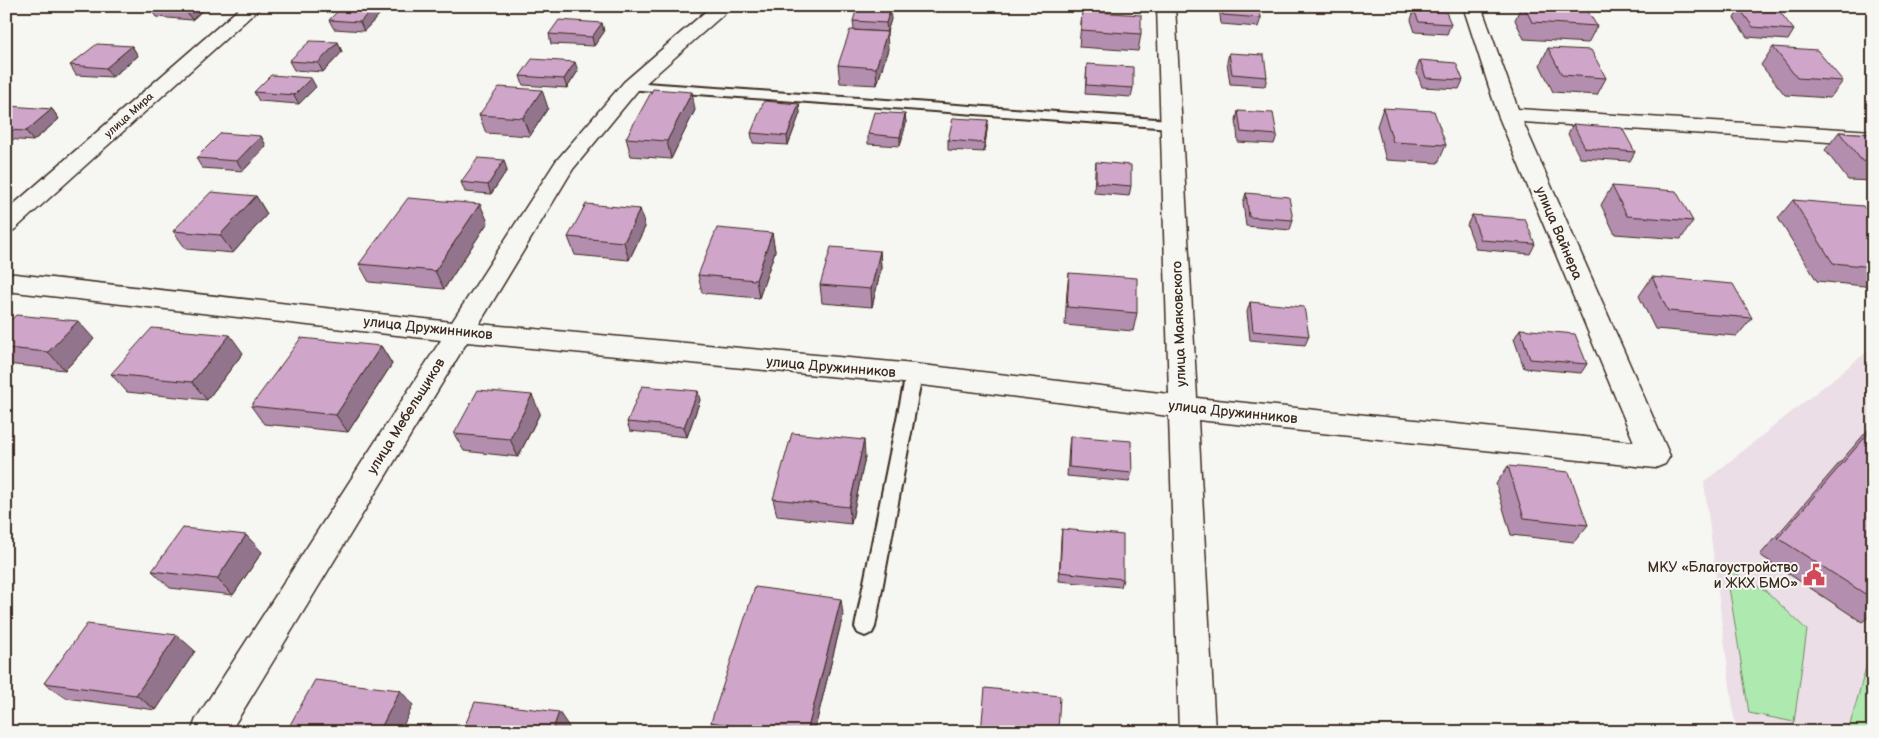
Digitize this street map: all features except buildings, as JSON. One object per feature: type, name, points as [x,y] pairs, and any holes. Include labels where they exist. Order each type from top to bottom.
[{"type":"street","name":"улица Мира","points":[[6,224],[252,6]]},
{"type":"street","name":"улица Мебельщиков","points":[[209,732],[458,332],[564,166],[630,86],[724,6]]},
{"type":"street","name":"улица Маяковского","points":[[1166,6],[1182,407],[1198,732]]},
{"type":"street","name":"улица Вайнера","points":[[1472,6],[1509,115],[1655,456]]},
{"type":"street","points":[[1509,115],[1873,138]]},
{"type":"street","name":"улица Дружинников","points":[[6,282],[458,332],[914,374],[1182,407],[1655,456]]},
{"type":"lane","points":[[630,86],[1171,124]]},
{"type":"lane","points":[[865,627],[914,374]]},
{"type":"shaded area","points":[[1873,347],[1873,732],[1736,732],[1704,482]]},
{"type":"green space","points":[[1726,568],[1766,591],[1807,630],[1794,722],[1749,713]]},
{"type":"green space","points":[[1871,650],[1873,732],[1855,732],[1849,728]]},
{"type":"place","name":"МКУ «Благоустройство и ЖКХ БМО»","points":[[1814,575]]}]
